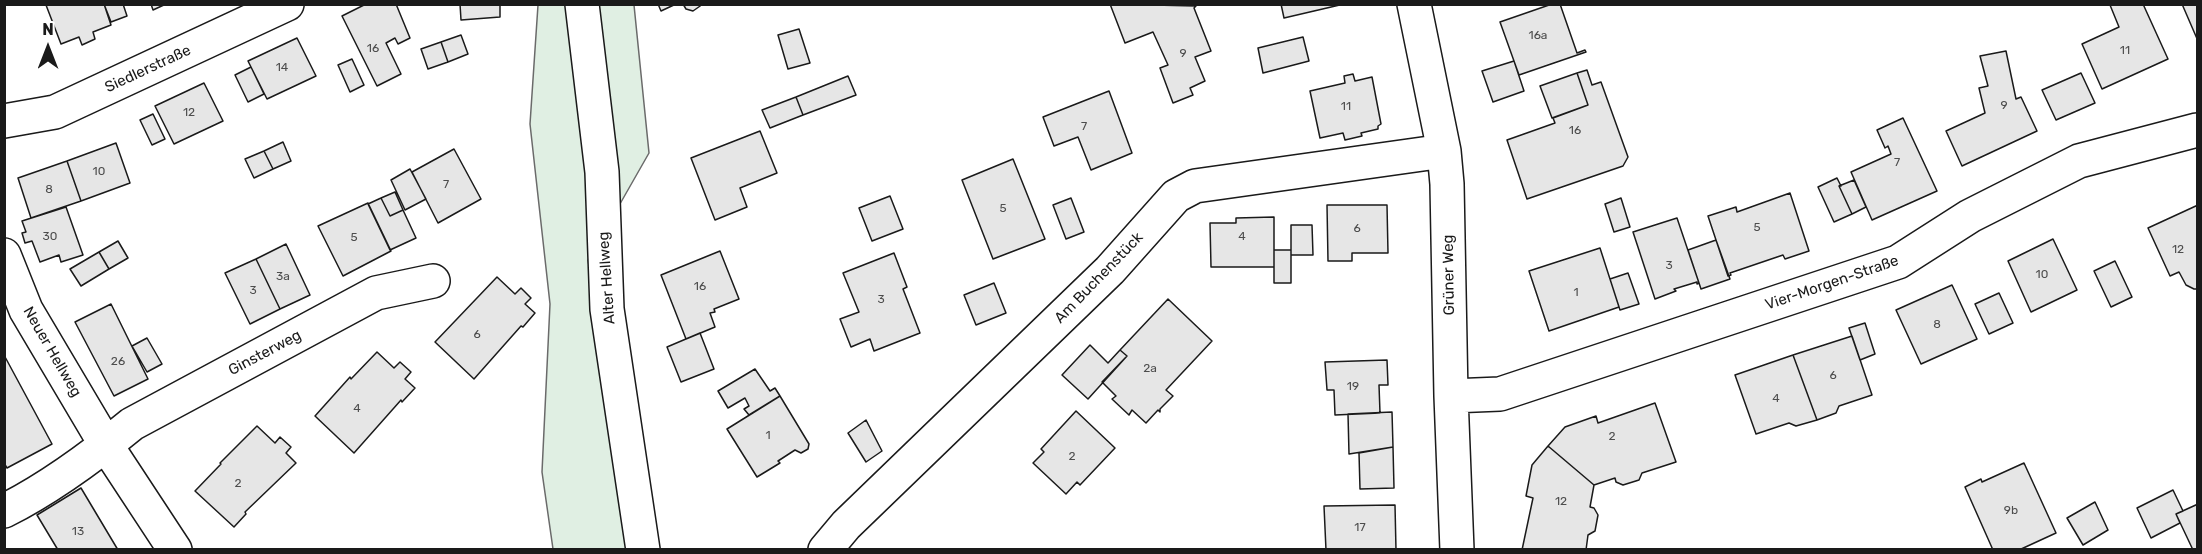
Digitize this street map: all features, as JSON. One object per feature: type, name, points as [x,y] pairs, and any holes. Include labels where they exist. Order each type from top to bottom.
[{"type":"street","name":"Siedlerstraße","points":[[4,121],[55,112],[287,4]]},
{"type":"street","name":"Alter Hellweg","points":[[582,4],[602,172],[607,309],[643,549]]},
{"type":"street","name":"Grüner Weg","points":[[1414,4],[1444,151],[1448,184],[1451,396],[1457,549]]},
{"type":"street","name":"Vier-Morgen-Straße","points":[[1451,396],[1500,394],[1898,262],[1970,216],[2079,161],[2197,130]]},
{"type":"street","name":"Am Buchenstück","points":[[825,549],[846,525],[1110,270],[1176,196],[1195,186],[1444,151]]},
{"type":"street","name":"Neuer Hellweg","points":[[4,255],[26,310],[106,445],[175,549]]},
{"type":"street","name":"Ginsterweg","points":[[106,445],[132,424],[376,293],[433,281]]},
{"type":"street","points":[[4,511],[26,500],[106,445]]},
{"type":"green space","points":[[538,5],[634,5],[649,153],[588,260],[635,549],[553,549],[542,472],[550,304],[530,124]]},
{"type":"building","points":[[104,4],[111,25],[93,32],[95,39],[82,45],[79,37],[61,44],[46,5]]},
{"type":"building","points":[[104,4],[123,4],[127,16],[111,22]]},
{"type":"building","points":[[151,4],[166,4],[153,10]]},
{"type":"building","points":[[366,4],[396,4],[410,38],[398,44],[395,38],[386,43],[401,74],[377,86],[342,16]]},
{"type":"building","points":[[460,4],[500,4],[500,17],[461,20]]},
{"type":"building","points":[[658,4],[676,4],[661,11]]},
{"type":"building","points":[[683,4],[703,4],[693,11],[686,9]]},
{"type":"building","points":[[1110,4],[1196,6],[1194,8],[1211,51],[1195,57],[1205,81],[1190,88],[1193,95],[1173,103],[1160,68],[1168,65],[1153,32],[1125,43]]},
{"type":"building","points":[[1281,4],[1344,4],[1284,18]]},
{"type":"building","points":[[1552,4],[1560,4],[1577,53],[1585,50],[1586,52],[1519,75],[1500,22]]},
{"type":"building","points":[[2143,4],[2168,59],[2102,89],[2082,44],[2119,27],[2110,5]]},
{"type":"building","points":[[2182,4],[2198,4],[2198,41]]},
{"type":"building","points":[[799,29],[810,63],[788,69],[778,35]]},
{"type":"building","points":[[461,35],[468,54],[448,62],[441,42]]},
{"type":"building","points":[[1303,37],[1309,61],[1263,73],[1258,48]]},
{"type":"building","points":[[297,38],[316,76],[267,99],[248,61]]},
{"type":"building","points":[[441,42],[448,62],[428,69],[421,49]]},
{"type":"building","points":[[2006,51],[2016,99],[2021,97],[2037,131],[1962,166],[1946,131],[1985,113],[1979,88],[1988,86],[1980,56]]},
{"type":"building","points":[[352,59],[364,85],[350,92],[338,65]]},
{"type":"building","points":[[1514,61],[1524,91],[1493,102],[1482,71]]},
{"type":"building","points":[[251,67],[264,94],[248,102],[235,75]]},
{"type":"building","points":[[1587,70],[1592,85],[1601,82],[1628,157],[1623,166],[1527,199],[1507,140],[1555,123],[1553,118],[1588,105],[1577,73]]},
{"type":"building","points":[[1577,73],[1588,105],[1552,118],[1540,86]]},
{"type":"building","points":[[2081,73],[2095,103],[2056,120],[2042,90]]},
{"type":"building","points":[[1353,74],[1355,81],[1372,77],[1381,124],[1378,129],[1345,140],[1343,133],[1320,138],[1310,91],[1345,83],[1344,76]]},
{"type":"building","points":[[848,76],[856,95],[803,115],[796,97]]},
{"type":"building","points":[[204,83],[223,121],[174,144],[155,106]]},
{"type":"building","points":[[1109,91],[1132,153],[1091,170],[1078,137],[1054,146],[1043,117]]},
{"type":"building","points":[[796,97],[803,115],[770,128],[762,110]]},
{"type":"building","points":[[153,114],[165,139],[152,145],[140,120]]},
{"type":"building","points":[[1903,118],[1937,191],[1872,220],[1851,172],[1891,154],[1888,146],[1885,148],[1877,130]]},
{"type":"building","points":[[760,131],[777,173],[740,188],[747,207],[715,220],[691,158]]},
{"type":"building","points":[[283,142],[291,161],[273,169],[264,151]]},
{"type":"building","points":[[116,143],[130,183],[81,201],[67,161]]},
{"type":"building","points":[[454,149],[481,199],[438,223],[412,172]]},
{"type":"building","points":[[264,151],[273,169],[254,178],[245,159]]},
{"type":"building","points":[[1013,159],[1045,239],[993,259],[962,180]]},
{"type":"building","points":[[67,161],[81,201],[31,218],[18,178]]},
{"type":"building","points":[[410,169],[426,199],[405,210],[391,180]]},
{"type":"building","points":[[1837,178],[1852,214],[1834,222],[1818,187]]},
{"type":"building","points":[[1854,180],[1866,207],[1852,214],[1839,186]]},
{"type":"building","points":[[395,192],[403,210],[390,216],[381,198]]},
{"type":"building","points":[[1790,193],[1809,251],[1785,259],[1783,255],[1730,273],[1731,275],[1728,276],[1708,216],[1736,207],[1737,212]]},
{"type":"building","points":[[890,196],[903,229],[872,241],[859,208]]},
{"type":"building","points":[[381,198],[390,216],[403,210],[416,238],[390,250],[368,204]]},
{"type":"building","points":[[1071,198],[1084,232],[1066,239],[1053,205]]},
{"type":"building","points":[[1621,198],[1630,227],[1614,232],[1605,204]]},
{"type":"building","points":[[368,203],[391,251],[343,276],[318,226]]},
{"type":"building","points":[[1327,205],[1387,205],[1388,253],[1352,253],[1352,261],[1328,261]]},
{"type":"building","points":[[2198,205],[2198,289],[2194,289],[2186,285],[2179,272],[2170,276],[2148,228]]},
{"type":"building","points":[[66,207],[83,255],[61,262],[59,255],[40,262],[32,241],[25,243],[22,233],[26,232],[22,221]]},
{"type":"building","points":[[1274,217],[1274,267],[1211,267],[1210,223],[1236,223],[1236,218]]},
{"type":"building","points":[[1677,218],[1699,283],[1674,289],[1676,291],[1655,299],[1633,232]]},
{"type":"building","points":[[1291,225],[1312,225],[1313,255],[1291,255]]},
{"type":"building","points":[[2053,239],[2077,290],[2031,312],[2008,261]]},
{"type":"building","points":[[1716,240],[1730,279],[1701,289],[1688,250]]},
{"type":"building","points":[[118,241],[128,258],[109,269],[99,252]]},
{"type":"building","points":[[286,244],[310,295],[280,309],[256,259]]},
{"type":"building","points":[[1600,248],[1619,307],[1549,331],[1529,271]]},
{"type":"building","points":[[1274,250],[1291,250],[1291,283],[1274,283]]},
{"type":"building","points":[[720,251],[739,299],[714,309],[715,312],[710,313],[715,327],[686,339],[661,275]]},
{"type":"building","points":[[99,252],[109,269],[81,286],[70,269]]},
{"type":"building","points":[[894,253],[907,287],[903,289],[920,333],[874,351],[870,339],[851,347],[840,319],[859,312],[843,273]]},
{"type":"building","points":[[256,259],[280,309],[250,324],[225,273]]},
{"type":"building","points":[[2115,261],[2132,297],[2111,307],[2094,271]]},
{"type":"building","points":[[1628,273],[1639,304],[1620,310],[1610,279]]},
{"type":"building","points":[[497,277],[515,294],[521,288],[531,298],[525,304],[535,313],[474,379],[435,342]]},
{"type":"building","points":[[994,283],[1006,313],[976,325],[964,295]]},
{"type":"building","points":[[1952,285],[1977,339],[1921,364],[1896,310]]},
{"type":"building","points":[[1999,293],[2013,323],[1989,334],[1975,304]]},
{"type":"building","points":[[1168,299],[1212,341],[1166,390],[1173,396],[1160,409],[1160,412],[1158,410],[1146,423],[1132,410],[1129,415],[1112,399],[1116,396],[1102,382],[1127,356],[1120,350]]},
{"type":"building","points":[[111,304],[148,379],[114,396],[75,322]]},
{"type":"building","points":[[1865,323],[1875,354],[1860,360],[1849,328]]},
{"type":"building","points":[[700,333],[714,369],[681,382],[667,347]]},
{"type":"building","points":[[1852,336],[1872,395],[1839,406],[1836,413],[1817,420],[1793,355]]},
{"type":"building","points":[[147,338],[162,364],[147,372],[132,346]]},
{"type":"building","points":[[1090,345],[1108,363],[1120,350],[1127,356],[1088,399],[1062,375]]},
{"type":"building","points":[[377,352],[394,368],[400,362],[411,372],[405,379],[415,388],[402,402],[401,400],[354,453],[315,416],[350,377],[351,379]]},
{"type":"building","points":[[4,355],[52,444],[7,468],[4,463]]},
{"type":"building","points":[[1793,355],[1817,420],[1796,426],[1789,423],[1756,434],[1735,375]]},
{"type":"building","points":[[1387,360],[1388,385],[1379,385],[1380,413],[1335,415],[1334,390],[1327,390],[1325,362]]},
{"type":"building","points":[[755,369],[770,391],[775,388],[780,396],[749,415],[744,409],[749,406],[745,398],[728,408],[718,391]]},
{"type":"building","points":[[780,396],[809,444],[808,449],[801,453],[795,450],[778,461],[780,463],[757,477],[727,429]]},
{"type":"building","points":[[1655,403],[1676,462],[1642,473],[1639,480],[1623,485],[1616,482],[1615,478],[1594,485],[1548,446],[1565,427],[1596,416],[1598,423]]},
{"type":"building","points":[[1076,411],[1115,448],[1080,485],[1077,482],[1066,494],[1033,463],[1044,452],[1041,449]]},
{"type":"building","points":[[1392,412],[1393,447],[1349,454],[1348,414]]},
{"type":"building","points":[[866,420],[882,451],[866,462],[848,433]]},
{"type":"building","points":[[257,426],[275,443],[280,437],[291,447],[286,453],[296,463],[245,512],[246,514],[234,527],[195,491]]},
{"type":"building","points":[[1548,446],[1594,485],[1590,507],[1594,508],[1598,515],[1595,531],[1588,535],[1586,550],[1522,550],[1533,498],[1526,496],[1532,465]]},
{"type":"building","points":[[1393,447],[1394,488],[1360,489],[1359,453]]},
{"type":"building","points":[[2024,463],[2056,533],[2019,550],[1993,550],[1965,487]]},
{"type":"building","points":[[81,488],[118,550],[58,550],[37,515]]},
{"type":"building","points":[[2173,490],[2183,511],[2176,514],[2180,523],[2151,538],[2137,508]]},
{"type":"building","points":[[2095,502],[2108,530],[2083,545],[2067,518]]},
{"type":"building","points":[[2198,504],[2198,550],[2193,550],[2176,514]]},
{"type":"building","points":[[1395,505],[1396,550],[1326,550],[1324,506]]}]
